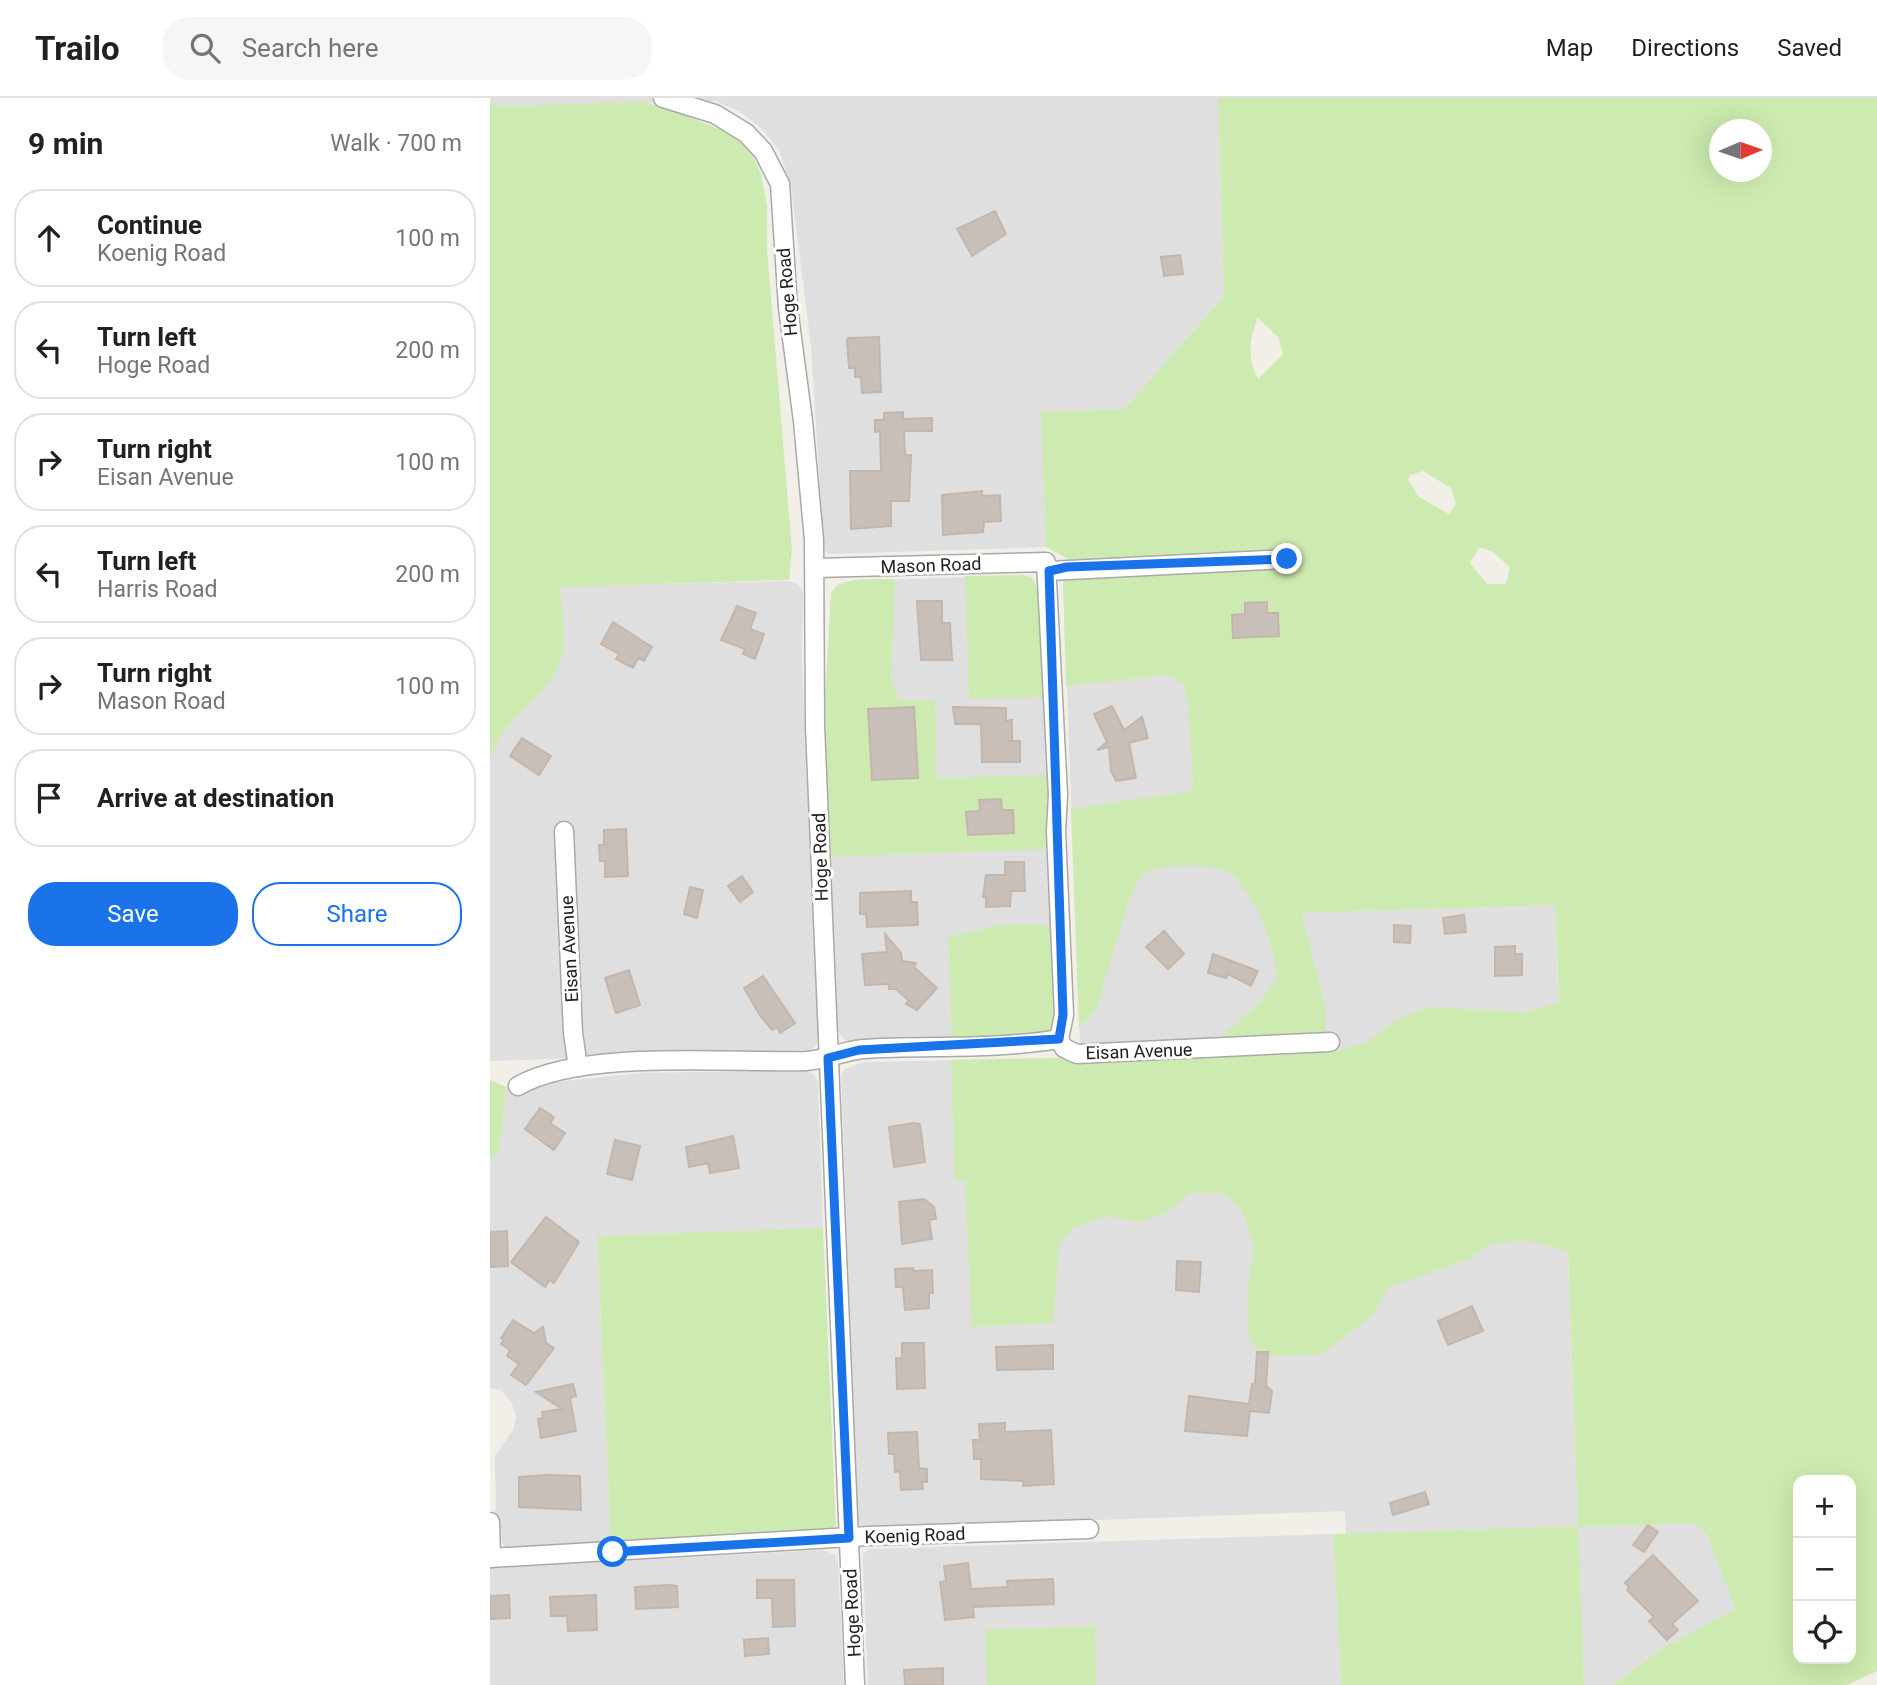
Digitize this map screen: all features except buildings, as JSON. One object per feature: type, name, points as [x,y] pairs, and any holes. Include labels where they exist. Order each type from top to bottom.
[{"type":"street","name":"Hoge Road","points":[[663,98],[715,114],[746,133],[764,150],[780,184],[788,308],[803,421],[815,568],[815,726],[855,1685]]},
{"type":"street","name":"Mason Road","points":[[815,568],[1067,567],[1287,559]]},
{"type":"street","points":[[518,1086],[535,1077],[578,1067],[612,1063],[828,1058],[859,1050],[1059,1039],[1063,1015],[1048,566]]},
{"type":"street","name":"Eisan Avenue","points":[[564,831],[573,1033],[578,1067]]},
{"type":"street","name":"Eisan Avenue","points":[[1059,1039],[1064,1048],[1077,1054],[1330,1042]]},
{"type":"street","points":[[490,1522],[490,1558]]},
{"type":"street","name":"Koenig Road","points":[[490,1558],[849,1538],[1089,1529]]},
{"type":"shaded area","points":[[490,98],[1218,98],[1224,296],[1124,409],[1042,412],[1046,547],[829,554],[824,550],[811,347],[791,185],[779,150],[759,126],[739,111],[715,101],[490,107]]},
{"type":"shaded area","points":[[1290,564],[1301,913],[1555,905],[1578,1526],[1696,1523],[1707,1535],[1736,1609],[1661,1649],[1613,1685],[1584,1685],[1577,1526],[1346,1535],[1345,1511],[906,1527],[862,1525],[858,1521],[841,1077],[845,1069],[864,1062],[1330,1052],[1330,1038],[1080,1045],[1063,580]]},
{"type":"shaded area","points":[[1022,575],[1032,578],[1040,594],[1058,1017],[1045,1036],[858,1044],[846,1041],[839,1033],[836,1018],[825,742],[831,593],[838,584],[849,581]]},
{"type":"shaded area","points":[[789,581],[798,584],[803,592],[802,661],[818,1043],[812,1050],[490,1061],[490,588]]},
{"type":"shaded area","points":[[805,1070],[814,1074],[818,1083],[823,1228],[597,1237],[611,1544],[507,1549],[496,1534],[495,1456],[514,1428],[516,1416],[511,1402],[501,1390],[490,1388],[490,1160],[499,1151],[506,1087],[641,1073]]},
{"type":"shaded area","points":[[1333,1534],[1341,1685],[868,1685],[863,1555],[868,1549]]},
{"type":"shaded area","points":[[823,1550],[836,1555],[838,1565],[844,1685],[490,1685],[490,1568]]},
{"type":"green space","points":[[1218,98],[1877,98],[1877,1671],[1847,1685],[1613,1685],[1661,1649],[1735,1609],[1707,1535],[1695,1523],[1578,1527],[1584,1685],[1341,1685],[1333,1534],[1578,1526],[1568,1252],[1526,1240],[1491,1244],[1469,1259],[1389,1287],[1370,1317],[1322,1354],[1263,1357],[1249,1339],[1247,1297],[1254,1245],[1241,1208],[1222,1193],[1190,1193],[1165,1214],[1139,1222],[1106,1216],[1071,1229],[1059,1244],[1053,1323],[972,1327],[965,1181],[955,1180],[951,1060],[1330,1052],[1368,1042],[1396,1020],[1427,1007],[1524,1012],[1559,1003],[1555,905],[1302,913],[1325,1007],[1325,1035],[1218,1040],[1261,1001],[1277,980],[1273,955],[1257,910],[1235,878],[1219,869],[1186,866],[1143,873],[1130,896],[1096,1010],[1079,1029],[1071,809],[1190,791],[1193,782],[1188,703],[1183,683],[1168,675],[1066,686],[1063,580],[1070,574],[1289,554],[1070,560],[1046,547],[1041,412],[1124,409],[1224,296]],"holes":[[[1258,318],[1278,337],[1283,354],[1258,379],[1251,356],[1251,341]],[[1423,471],[1451,488],[1456,504],[1449,514],[1419,497],[1408,480],[1410,475]],[[1480,547],[1493,552],[1510,567],[1506,584],[1487,584],[1470,563]]]},
{"type":"green space","points":[[490,101],[497,106],[645,102],[678,112],[728,133],[750,150],[761,174],[767,205],[767,249],[792,550],[789,580],[560,587],[564,632],[562,656],[546,685],[505,730],[490,761]]},
{"type":"green space","points":[[1022,575],[1032,578],[1040,594],[1044,697],[969,699],[965,576]]},
{"type":"green space","points":[[895,579],[891,679],[897,696],[904,700],[935,700],[937,778],[1048,775],[1051,849],[830,857],[825,699],[831,593],[844,583],[852,581]]},
{"type":"green space","points":[[1034,924],[1054,927],[1056,1028],[1045,1036],[952,1041],[948,937],[1000,925]]},
{"type":"green space","points":[[490,1080],[506,1087],[499,1152],[490,1160]]},
{"type":"green space","points":[[823,1228],[836,1526],[827,1532],[611,1544],[597,1236]]},
{"type":"green space","points":[[1095,1626],[1096,1685],[987,1685],[985,1630]]},
{"type":"route","points":[[613,1552],[849,1538],[828,1058],[859,1050],[1059,1039],[1063,1015],[1049,571],[1067,567],[1222,564],[1287,559]]}]
